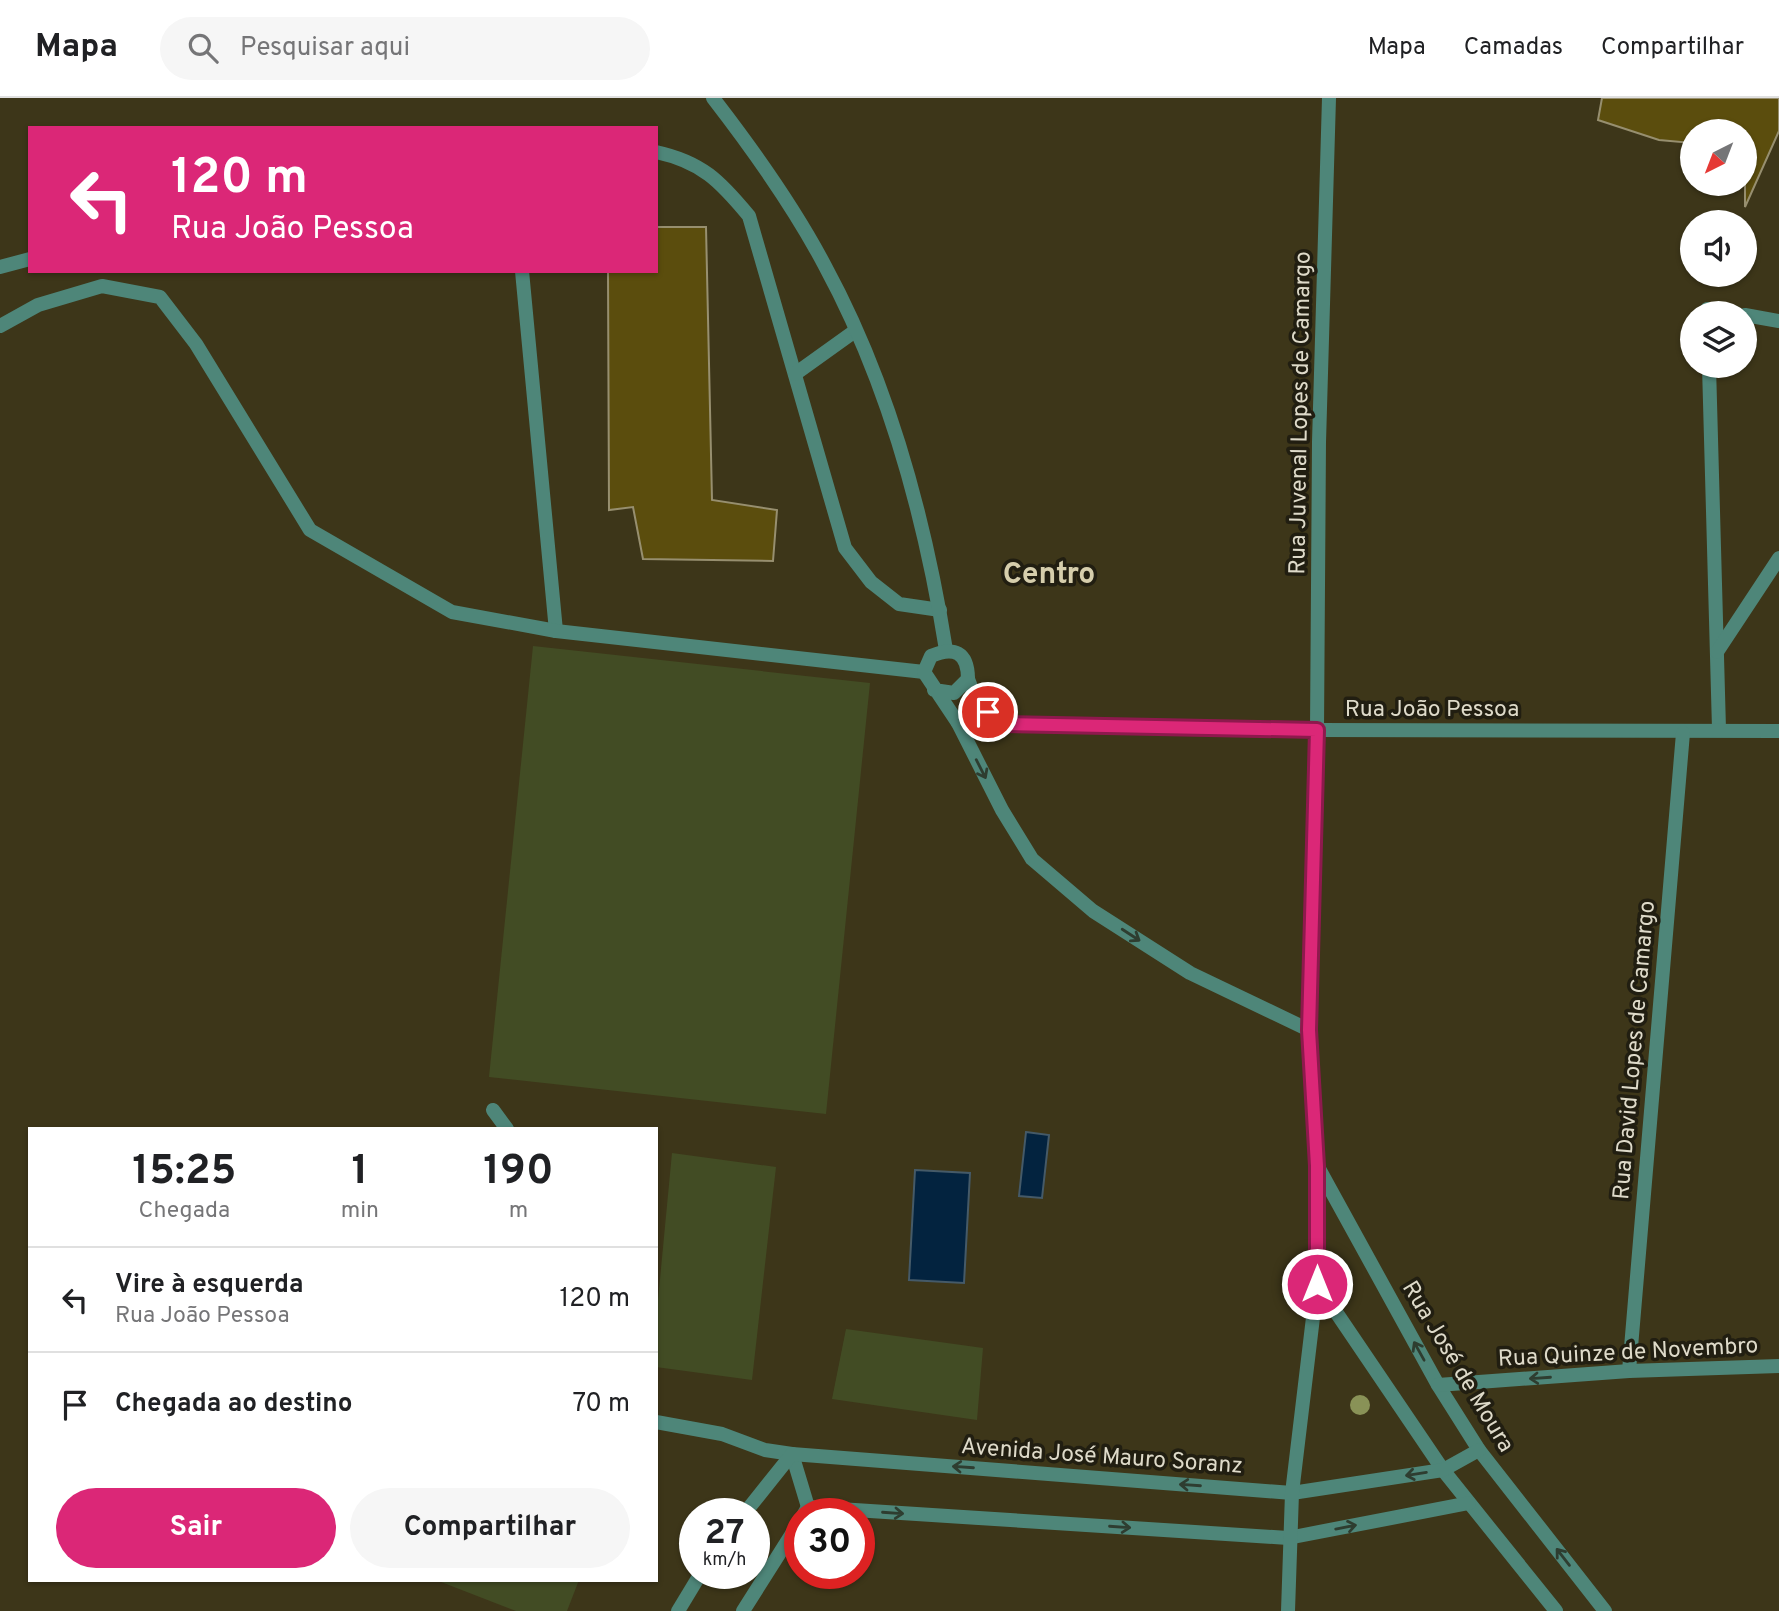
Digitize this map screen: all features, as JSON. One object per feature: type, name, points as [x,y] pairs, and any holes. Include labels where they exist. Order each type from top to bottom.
[{"type":"street","points":[[713,98],[760,159],[818,254],[872,364],[908,473],[940,610],[946,650]]},
{"type":"street","name":"Rua Juvenal Lopes de Camargo","points":[[1288,1611],[1288,1538],[1317,1284],[1317,1166],[1309,1030],[1317,730],[1319,442],[1329,98]]},
{"type":"street","points":[[658,152],[678,157],[706,170],[726,188],[749,216],[845,548],[871,582],[899,604],[940,610]]},
{"type":"street","points":[[0,267],[28,260]]},
{"type":"street","points":[[522,273],[556,631]]},
{"type":"street","points":[[0,326],[38,305],[102,286],[160,297],[204,355],[310,530],[452,612],[556,631],[924,672]]},
{"type":"street","points":[[1757,317],[1779,321]]},
{"type":"street","points":[[795,374],[855,331]]},
{"type":"street","points":[[1709,378],[1719,729]]},
{"type":"street","points":[[1717,652],[1779,558]]},
{"type":"street","points":[[924,672],[931,656],[946,650],[960,654],[968,665],[968,679],[976,700],[1000,724]]},
{"type":"street","points":[[924,672],[958,723],[1002,810],[1032,859],[1093,911],[1190,973],[1309,1030]]},
{"type":"street","points":[[934,690],[954,693],[968,679]]},
{"type":"street","name":"Rua João Pessoa","points":[[958,723],[1317,730],[1683,733],[1719,729],[1779,732]]},
{"type":"street","name":"Rua David Lopes de Camargo","points":[[1629,1371],[1683,733]]},
{"type":"street","points":[[493,1110],[506,1127]]},
{"type":"street","name":"Rua José de Moura","points":[[1317,1166],[1438,1385],[1479,1450],[1605,1611]]},
{"type":"street","points":[[1317,1284],[1443,1469],[1556,1611]]},
{"type":"street","name":"Rua Quinze de Novembro","points":[[1438,1385],[1629,1371],[1779,1366]]},
{"type":"street","name":"Avenida José Mauro Soranz","points":[[658,1422],[722,1434],[765,1450],[792,1454],[1292,1493],[1443,1469],[1479,1450]]},
{"type":"street","points":[[792,1454],[803,1498]]},
{"type":"street","points":[[757,1498],[792,1454]]},
{"type":"street","points":[[875,1515],[1288,1538],[1469,1503]]},
{"type":"street","points":[[743,1611],[784,1546]]},
{"type":"street","points":[[678,1611],[691,1589]]},
{"type":"green space","points":[[533,646],[870,683],[826,1114],[489,1077]]},
{"type":"green space","points":[[672,1153],[776,1167],[752,1380],[658,1367],[658,1300]]},
{"type":"green space","points":[[846,1329],[983,1348],[977,1420],[832,1399]]},
{"type":"green space","points":[[441,1582],[578,1582],[567,1611],[516,1611]]},
{"type":"water","points":[[1026,1132],[1049,1135],[1042,1198],[1019,1196]]},
{"type":"water","points":[[915,1170],[970,1173],[964,1283],[909,1280]]},
{"type":"building","points":[[1602,98],[1779,98],[1779,131],[1757,180],[1757,119],[1680,119],[1680,142],[1659,140],[1598,120]]},
{"type":"building","points":[[658,227],[706,227],[712,500],[777,510],[773,561],[643,559],[633,507],[609,510],[608,273],[658,273]]},
{"type":"district","name":"Centro","points":[[1049,573]]},
{"type":"route","points":[[988,712],[1000,724],[1317,730],[1309,1030],[1317,1166],[1317,1284]]}]
